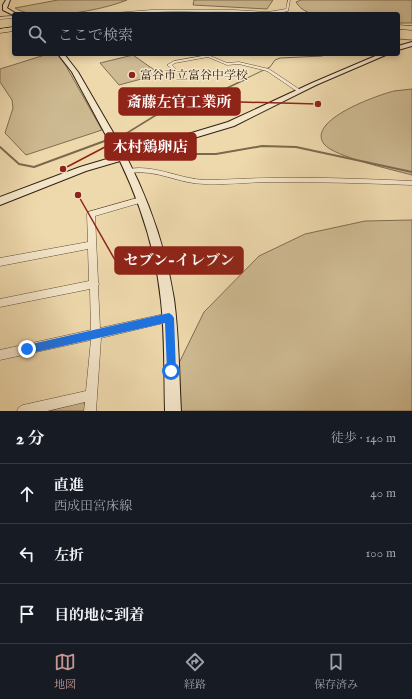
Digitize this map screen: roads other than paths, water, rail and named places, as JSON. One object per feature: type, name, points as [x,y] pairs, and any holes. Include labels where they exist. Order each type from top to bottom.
[{"type":"highway","points":[[400,26],[412,28]]},
{"type":"highway","points":[[0,30],[12,28]]},
{"type":"main road","points":[[8,0],[5,5],[5,9],[12,14]]},
{"type":"main road","points":[[400,47],[412,44]]},
{"type":"main road","points":[[62,56],[114,138],[132,153]]},
{"type":"main road","points":[[0,201],[55,179],[132,153],[231,124],[300,91],[380,56]]},
{"type":"main road","points":[[132,153],[130,171],[150,225],[165,283],[169,318],[173,411]]},
{"type":"street","points":[[282,12],[287,10],[290,0]]},
{"type":"street","points":[[140,12],[254,12]]},
{"type":"street","points":[[0,18],[12,15]]},
{"type":"street","points":[[174,69],[170,65],[174,62],[208,56],[227,64],[239,63],[266,70],[300,91]]},
{"type":"street","points":[[130,171],[141,168],[149,169],[188,181],[203,182],[292,180],[412,182]]},
{"type":"street","points":[[90,411],[96,335],[95,284],[90,214],[141,200]]},
{"type":"street","points":[[0,262],[92,245]]},
{"type":"street","points":[[0,303],[95,284]]},
{"type":"street","points":[[0,355],[169,318]]},
{"type":"street","points":[[23,411],[92,395]]},
{"type":"waterway","points":[[400,39],[412,40]]},
{"type":"waterway","points":[[241,81],[270,67],[275,60],[280,58],[322,56]]},
{"type":"waterway","points":[[122,136],[166,109],[175,105],[210,96],[244,80]]},
{"type":"waterway","points":[[122,136],[130,149],[141,157],[146,158],[174,154],[216,154],[262,146],[296,147],[412,172]]},
{"type":"waterway","points":[[114,138],[119,137]]},
{"type":"waterway","points":[[0,147],[19,164],[34,167],[110,139]]},
{"type":"place","name":"富谷市立富谷中学校","points":[[132,75]]},
{"type":"place","name":"斎藤左官工業所","points":[[318,104]]},
{"type":"place","name":"木村鶏卵店","points":[[63,169]]},
{"type":"place","name":"セブン-イレブン","points":[[78,195]]}]
